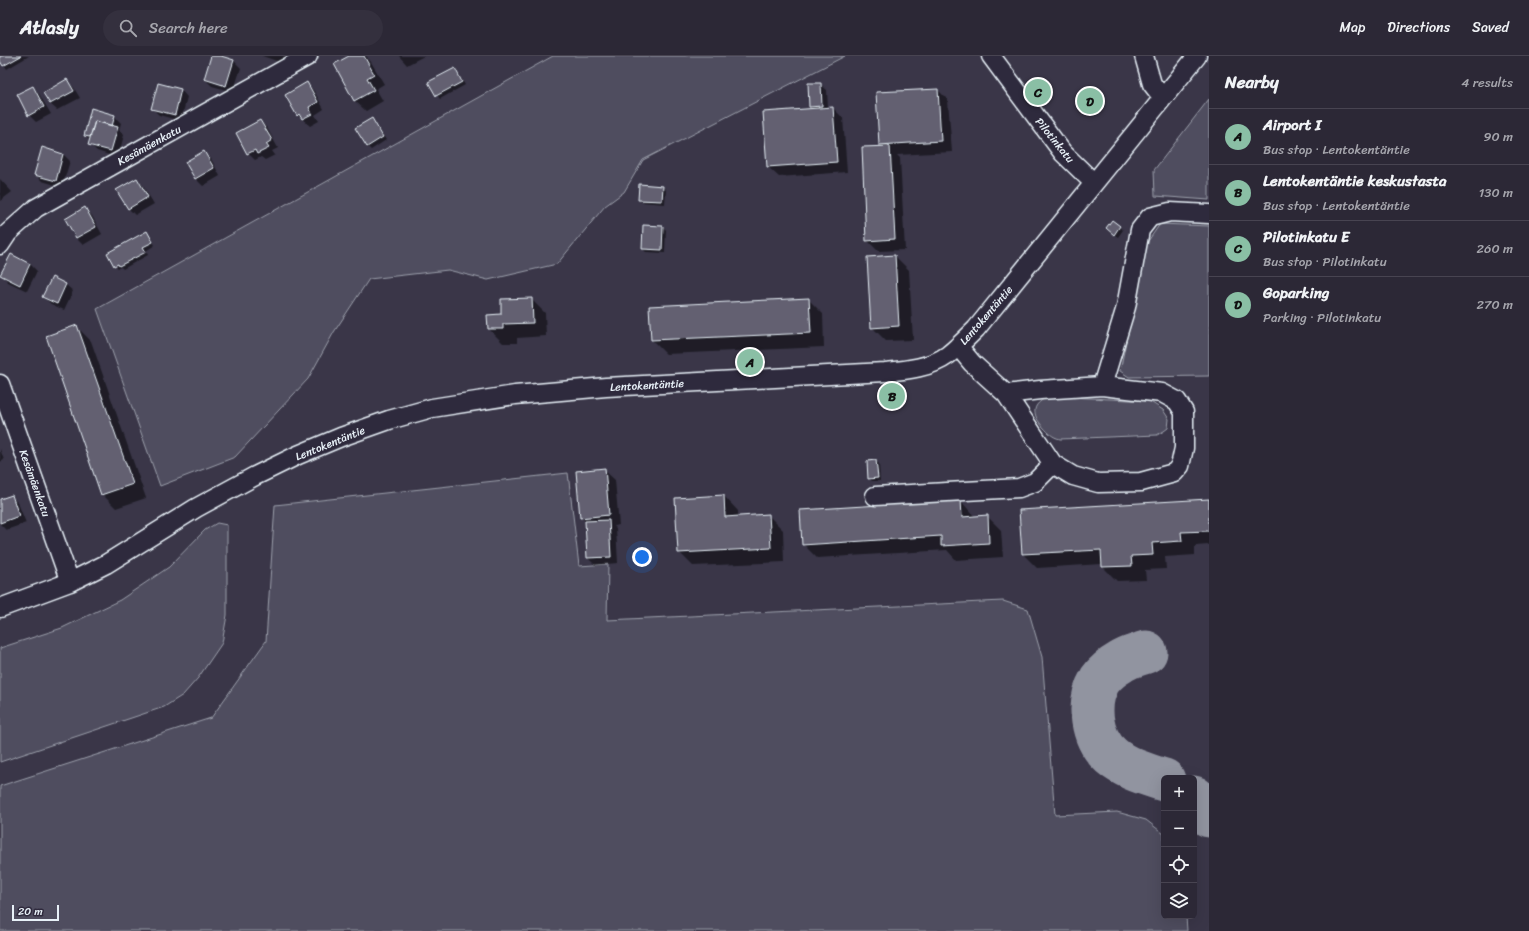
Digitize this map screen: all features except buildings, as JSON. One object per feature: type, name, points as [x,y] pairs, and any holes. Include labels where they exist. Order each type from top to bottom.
[{"type":"street","name":"Kesämäenkatu","points":[[0,245],[8,233],[36,208],[308,56]]},
{"type":"street","name":"Pilotinkatu","points":[[991,56],[1063,154],[1094,183]]},
{"type":"street","points":[[1144,56],[1152,84],[1163,98]]},
{"type":"street","name":"Lentokentäntie","points":[[0,608],[70,582],[106,564],[196,508],[298,455],[341,437],[389,420],[432,408],[515,395],[606,387],[885,372],[912,369],[933,363],[947,355],[958,346],[981,323],[1197,56]]},
{"type":"street","points":[[1102,386],[1126,307],[1140,230],[1150,217],[1170,212],[1209,214]]},
{"type":"street","points":[[958,346],[972,363],[1006,394],[1053,464],[1073,476],[1098,484],[1142,482],[1174,473],[1180,466],[1184,448],[1184,412],[1177,401],[1162,393],[1102,386],[1006,394]]},
{"type":"street","name":"Kesämäenkatu","points":[[1,394],[70,582]]},
{"type":"street","points":[[875,496],[1019,488],[1035,482],[1053,464]]},
{"type":"shaded area","points":[[553,56],[845,56],[643,160],[624,192],[605,206],[557,264],[488,280],[448,270],[369,279],[334,332],[308,379],[235,457],[160,486],[97,309]]},
{"type":"shaded area","points":[[1209,99],[1209,200],[1155,196],[1154,170]]},
{"type":"shaded area","points":[[1160,224],[1209,226],[1209,376],[1129,377],[1120,371],[1146,244]]},
{"type":"shaded area","points":[[1050,396],[1149,401],[1163,410],[1169,419],[1168,428],[1157,435],[1060,439],[1047,432],[1035,414],[1036,406],[1039,402]]},
{"type":"shaded area","points":[[568,473],[579,566],[608,564],[607,620],[1003,601],[1028,609],[1042,657],[1055,815],[1117,812],[1146,820],[1161,832],[1161,919],[1186,919],[1187,931],[0,931],[0,786],[211,718],[266,641],[275,505]]},
{"type":"shaded area","points":[[217,523],[227,525],[227,615],[222,643],[198,678],[183,695],[164,707],[0,762],[0,648],[62,628],[120,600],[169,567],[205,530]]},
{"type":"taxiway","points":[[1146,652],[1124,660],[1110,670],[1100,680],[1093,699],[1093,720],[1099,740],[1104,749],[1111,756],[1130,768],[1161,779]]},
{"type":"taxiway","points":[[1197,801],[1209,816]]},
{"type":"place","name":"Pilotinkatu E","points":[[1038,92]]},
{"type":"place","name":"Goparking","points":[[1090,101]]},
{"type":"place","name":"Airport I","points":[[750,362]]},
{"type":"place","name":"Lentokentäntie keskustasta","points":[[892,396]]}]
